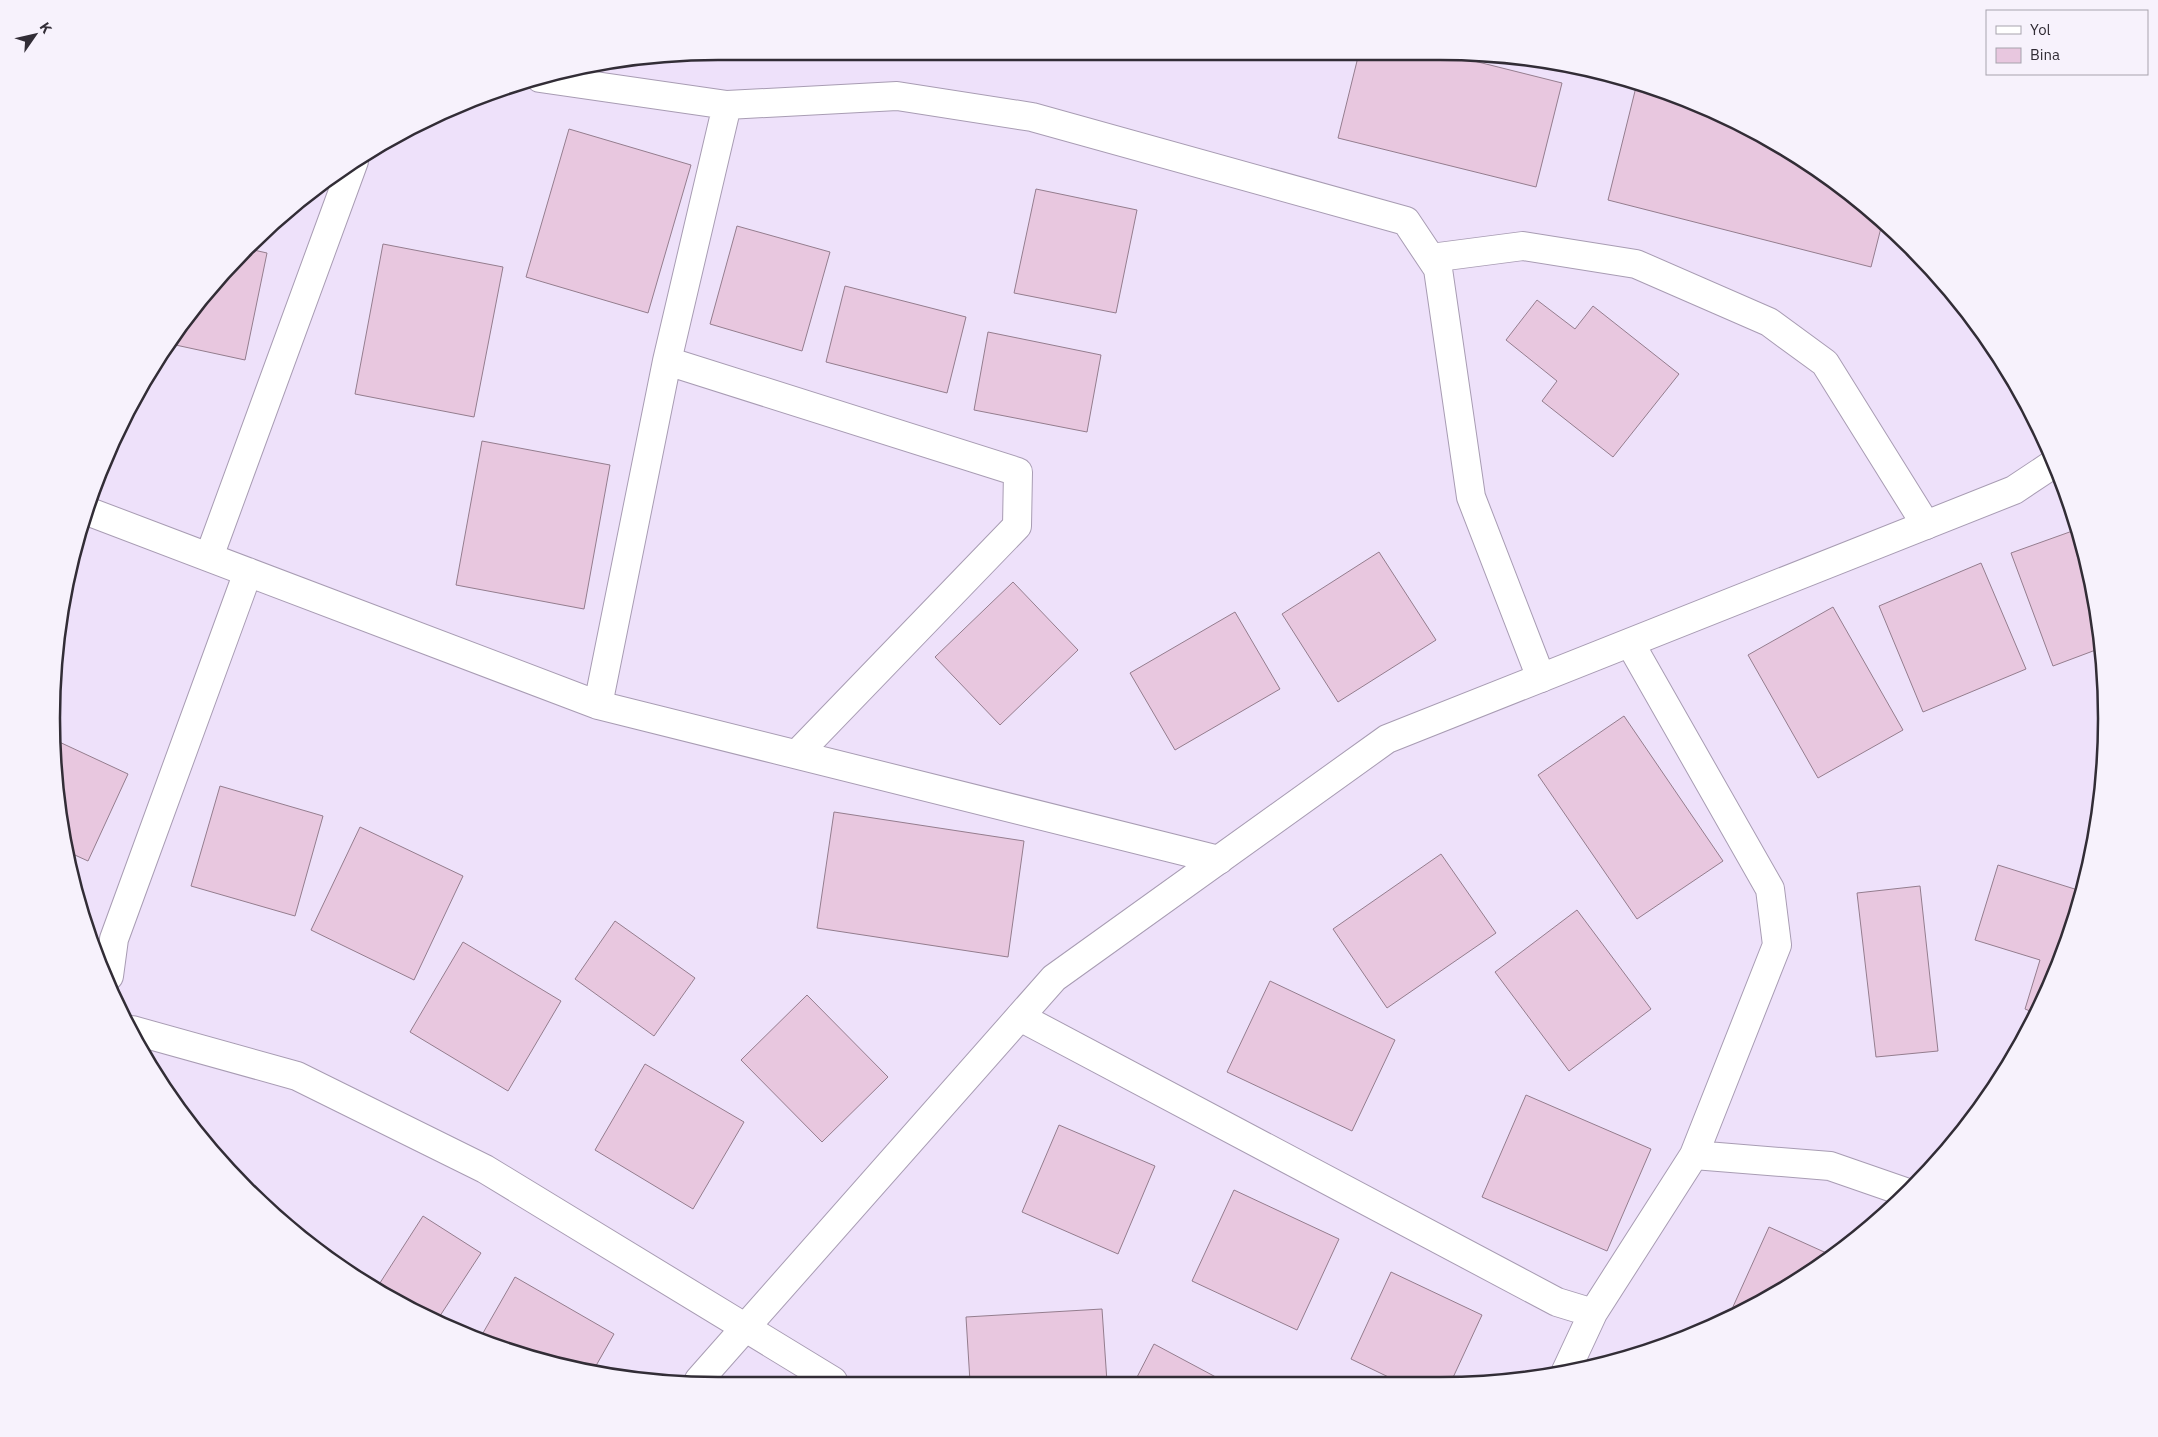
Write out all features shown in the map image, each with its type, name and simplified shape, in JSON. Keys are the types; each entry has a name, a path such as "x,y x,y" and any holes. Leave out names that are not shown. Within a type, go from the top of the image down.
{"street":[{"path":"556,80 727,104 897,96 1032,117 1406,220 1438,269 1471,497 1541,678"},
{"path":"598,705 667,361 727,104"},
{"path":"209,557 349,174"},
{"path":"1431,258 1523,246 1636,264 1769,322 1825,363 1926,525"},
{"path":"667,361 1018,472 1017,526 797,754"},
{"path":"702,1377 1054,978 1387,739 2014,490 2048,467"},
{"path":"93,513 598,705 1220,860"},
{"path":"110,970 114,939 248,572"},
{"path":"1569,1364 1593,1313 1694,1155 1776,945 1770,889 1630,643"},
{"path":"1020,1018 1557,1302 1593,1313"},
{"path":"140,1032 306,1081 485,1169 826,1377"},
{"path":"1694,1155 1830,1166 1899,1190"}],"building":[{"path":"1357,60 1473,61 1562,83 1536,187 1338,138"},
{"path":"1635,90 1691,110 1769,148 1840,196 1881,229 1871,267 1608,200"},
{"path":"569,129 691,165 648,313 526,277"},
{"path":"1036,189 1137,210 1116,313 1014,293"},
{"path":"737,226 830,252 802,351 710,324"},
{"path":"383,244 503,267 474,417 355,394"},
{"path":"256,250 267,253 245,360 177,345 223,284"},
{"path":"845,286 966,317 947,393 826,362"},
{"path":"1537,300 1575,329 1593,306 1679,374 1613,457 1542,401 1557,381 1506,340"},
{"path":"988,332 1101,355 1087,432 974,410"},
{"path":"482,441 610,465 584,609 456,585"},
{"path":"2071,532 2085,590 2094,651 2053,666 2011,553"},
{"path":"1379,552 1436,640 1338,702 1282,614"},
{"path":"1981,563 2026,669 1923,712 1879,606"},
{"path":"1013,582 1078,650 1000,725 935,657"},
{"path":"1833,607 1903,730 1818,778 1748,655"},
{"path":"1235,612 1280,689 1175,750 1130,673"},
{"path":"1624,716 1723,861 1637,919 1538,775"},
{"path":"61,743 128,774 88,861 75,855 66,804"},
{"path":"220,786 323,816 295,916 191,886"},
{"path":"834,812 1024,841 1008,957 817,928"},
{"path":"360,827 463,876 414,980 311,930"},
{"path":"1441,854 1496,933 1387,1008 1333,929"},
{"path":"1998,865 2076,889 2048,970 2030,1011 2025,1009 2040,960 1975,940"},
{"path":"1920,886 1938,1051 1876,1057 1857,893"},
{"path":"1577,910 1651,1009 1569,1071 1495,972"},
{"path":"615,921 695,978 654,1036 575,979"},
{"path":"463,942 561,1001 508,1091 410,1032"},
{"path":"1270,981 1395,1040 1352,1131 1227,1072"},
{"path":"807,995 888,1077 822,1142 741,1060"},
{"path":"645,1064 744,1122 693,1209 595,1150"},
{"path":"1526,1095 1651,1149 1607,1251 1482,1197"},
{"path":"1059,1125 1155,1166 1118,1254 1022,1212"},
{"path":"1234,1190 1339,1239 1297,1330 1192,1281"},
{"path":"423,1216 481,1253 441,1315 380,1283"},
{"path":"1769,1227 1824,1252 1769,1289 1732,1308"},
{"path":"1391,1272 1482,1315 1453,1377 1388,1377 1351,1359"},
{"path":"515,1277 614,1334 596,1365 548,1355 483,1333"},
{"path":"1102,1309 1107,1377 970,1377 966,1317"},
{"path":"1154,1344 1216,1377 1137,1377"}]}
